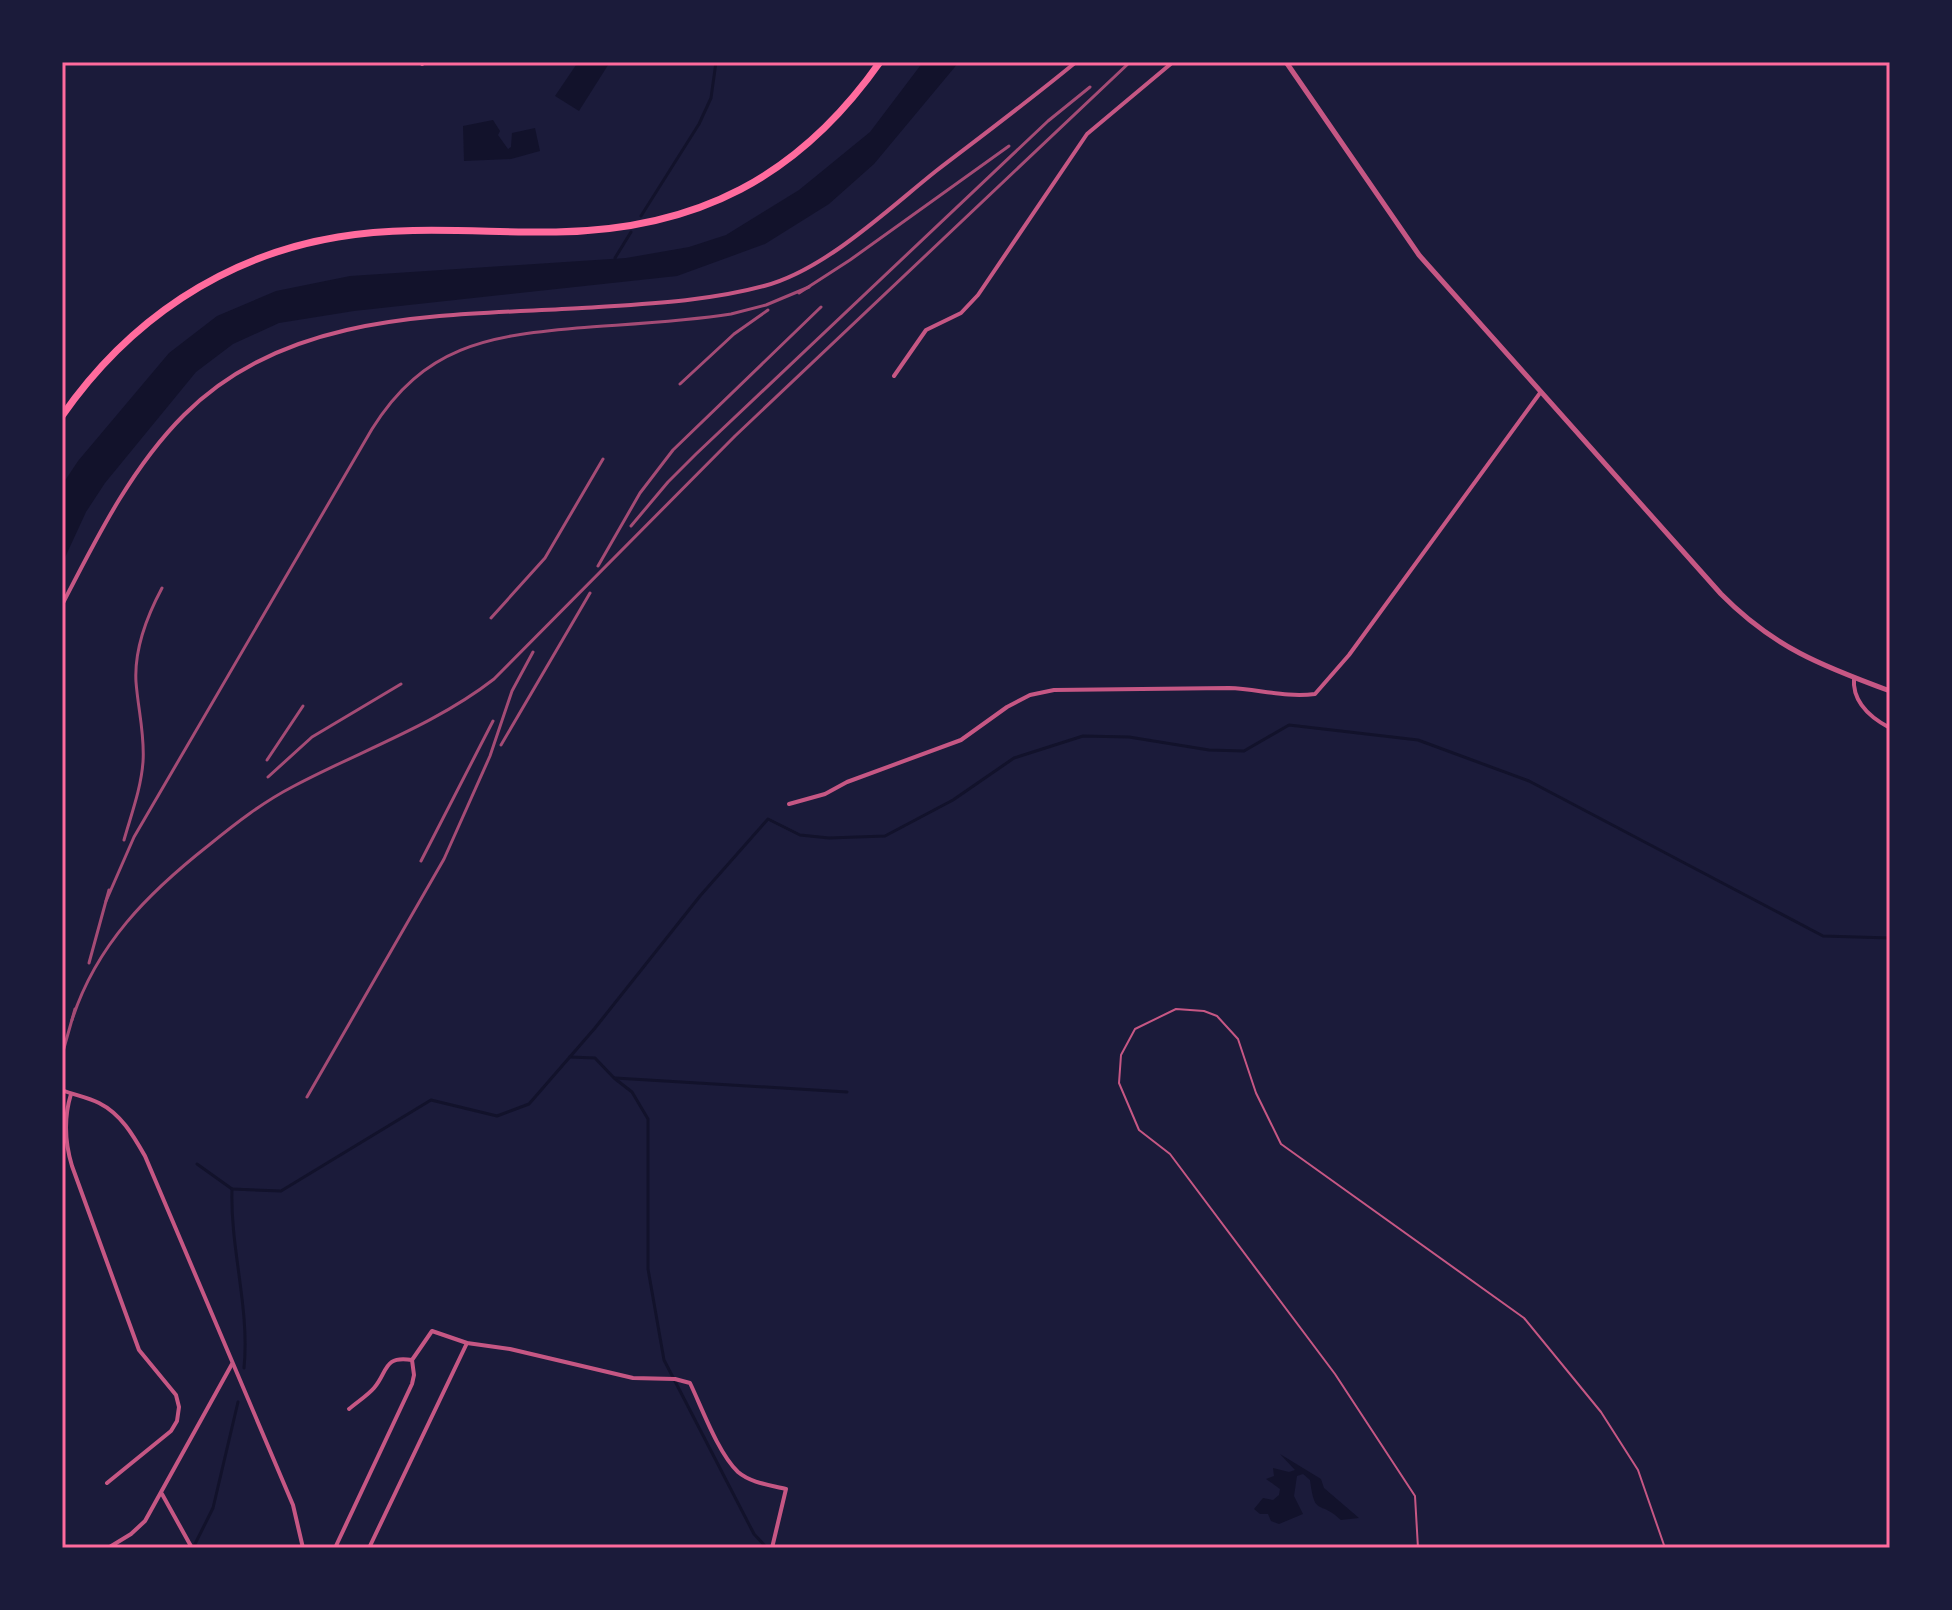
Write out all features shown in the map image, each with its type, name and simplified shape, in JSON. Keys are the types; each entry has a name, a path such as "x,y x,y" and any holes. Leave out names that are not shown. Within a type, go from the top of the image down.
{"main road":[{"path":"62,416 111,354 143,325 187,293 237,266 307,243 364,234 590,230 681,214 737,192 792,158 837,117 880,62"}],"street":[{"path":"62,605 125,490 153,451 207,394 265,356 313,338 373,325 441,317 692,299 765,286 790,277 834,250 1076,62"},
{"path":"894,376 926,330 961,313 978,295 1087,134 1173,62"},
{"path":"1286,62 1419,255 1732,605 1763,632 1793,652 1890,691"},
{"path":"789,804 825,794 847,782 961,740 1007,707 1030,695 1054,690 1229,688 1255,689 1293,697 1315,694 1349,655 1540,393"},
{"path":"1854,678 1858,698 1869,715 1890,728"},
{"path":"62,1090 98,1103 116,1115 138,1144 293,1505 303,1548"},
{"path":"71,1094 67,1108 67,1144 72,1166 139,1350 169,1385 179,1407 177,1421 171,1431 107,1483"},
{"path":"335,1548 412,1384 412,1360 432,1331 467,1343 510,1349 633,1378 675,1379 690,1383 726,1456 739,1473 786,1489 772,1548"},
{"path":"369,1548 467,1343"},
{"path":"349,1409 376,1386 386,1366 401,1358 412,1360"},
{"path":"108,1548 145,1521 232,1364"},
{"path":"162,1494 192,1548"},
{"path":"117,1542 121,1548"}],"lane":[{"path":"1418,1548 1415,1496 1335,1374 1170,1154 1139,1130 1119,1083 1121,1055 1135,1029 1176,1009 1204,1011 1217,1016 1238,1039 1256,1093 1281,1144 1524,1318 1601,1412 1638,1470 1665,1548"}],"shaded area":[{"path":"578,62 610,62 579,111 555,96"},
{"path":"923,62 959,62 874,164 829,204 765,244 677,276 354,311 279,323 233,344 196,372 105,483 86,512 62,564 62,485 78,461 169,353 217,316 276,291 350,276 626,258 689,247 726,235 799,190 870,132"},
{"path":"493,120 500,131 498,135 508,149 511,147 512,133 535,128 540,151 511,159 464,161 463,126"},
{"path":"1280,1454 1321,1479 1324,1488 1359,1518 1341,1520 1316,1504 1310,1480 1303,1474 1297,1476 1294,1496 1303,1514 1279,1524 1271,1521 1268,1514 1260,1514 1254,1509 1263,1498 1273,1500 1279,1495 1280,1489 1266,1479 1274,1476 1273,1468 1289,1472 1295,1470"}],"waterway":[{"path":"641,216 699,124 711,98 716,62"},
{"path":"615,258 631,232"},
{"path":"232,1189 281,1191 431,1100 497,1116 529,1104 595,1028 700,896 768,819 800,835 829,838 885,836 953,800 1014,758 1083,736 1129,737 1209,750 1244,751 1289,725 1418,740 1529,781 1823,936 1890,938"},
{"path":"570,1057 595,1058 632,1092 648,1119 648,1269 664,1360 754,1534 767,1548"},
{"path":"615,1078 847,1092"},
{"path":"197,1164 232,1189 244,1323 244,1368"},
{"path":"193,1548 213,1508 238,1402"}],"railway":[{"path":"72,1020 82,993 110,944 165,882 271,799 422,724 494,679 735,436 1130,62"},
{"path":"631,526 696,454 1048,121 1090,87"},
{"path":"799,293 1009,146"},
{"path":"106,901 134,837 372,429 413,379 460,350 514,335 731,314 766,305 809,287"},
{"path":"598,566 640,493 673,450 821,307"},
{"path":"680,384 734,334 768,310"},
{"path":"491,618 545,558 603,459"},
{"path":"124,840 143,762 136,682 137,657 147,621 162,588"},
{"path":"501,745 590,593"},
{"path":"307,1097 444,859 490,756 512,691 533,652"},
{"path":"268,777 312,737 401,684"},
{"path":"267,760 303,706"},
{"path":"421,861 493,721"},
{"path":"89,963 109,890"},
{"path":"62,1055 75,1009"}]}
